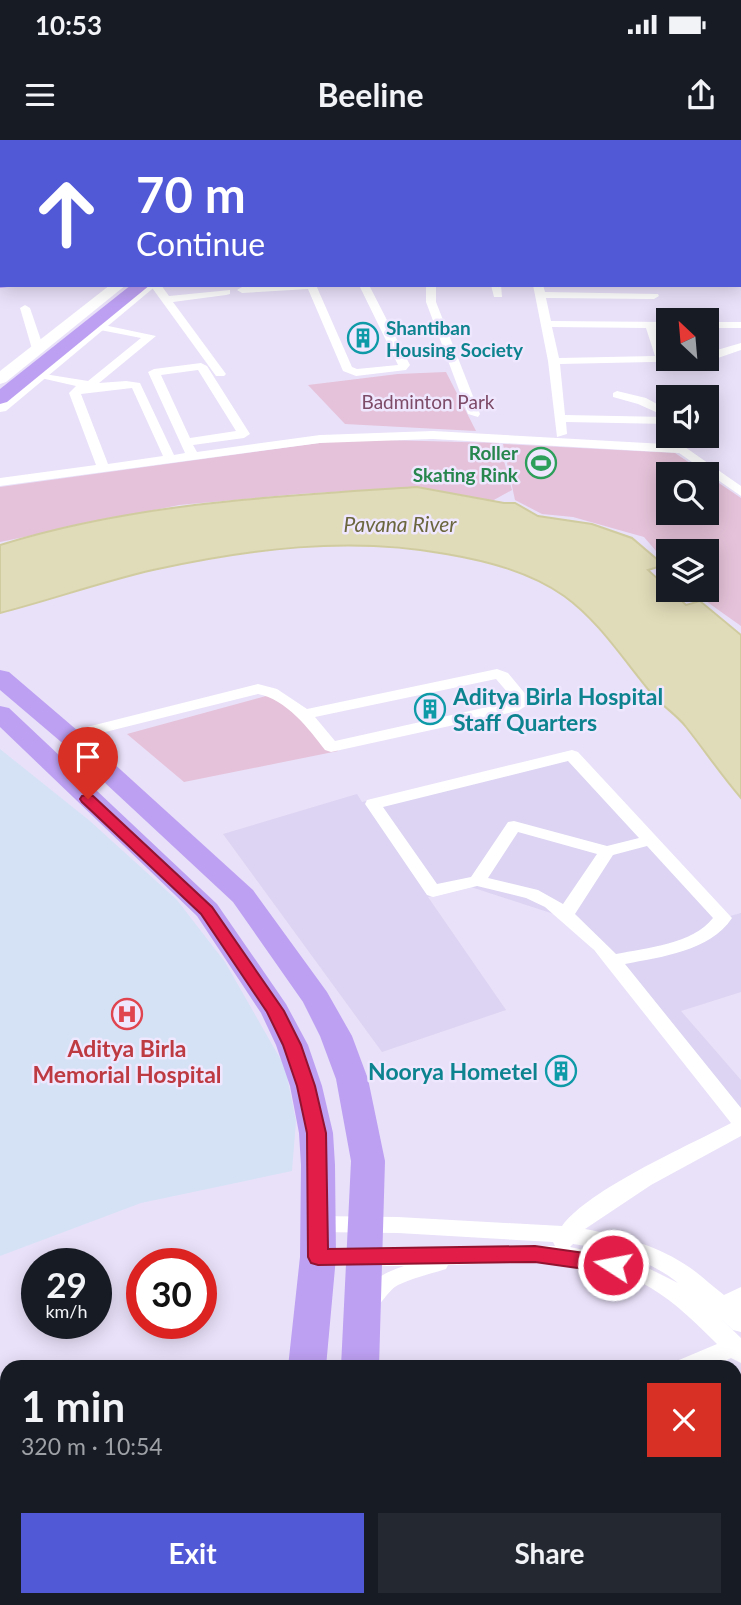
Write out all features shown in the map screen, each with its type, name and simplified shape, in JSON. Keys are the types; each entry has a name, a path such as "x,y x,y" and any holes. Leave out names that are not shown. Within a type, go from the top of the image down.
{"main road":[{"path":"0,379 116,287"},
{"path":"0,398 139,287"},
{"path":"0,407 149,287"},
{"path":"0,677 69,736 243,896 316,999 336,1035 352,1079 364,1128 368,1175 360,1360"},
{"path":"0,713 207,910 275,1011 292,1045 306,1086 316,1133 317,1241 308,1360"}],"street":[{"path":"154,287 234,394"},
{"path":"242,290 294,287"},
{"path":"311,287 347,369 356,373 402,368 404,365 365,287"},
{"path":"432,287 431,302 474,414"},
{"path":"561,434 554,360 539,290 656,309"},
{"path":"165,300 226,292"},
{"path":"25,308 38,349"},
{"path":"656,315 651,325 656,340"},
{"path":"546,324 651,325"},
{"path":"719,325 741,325"},
{"path":"38,376 90,385 150,336 99,327"},
{"path":"719,354 741,346"},
{"path":"554,360 656,359"},
{"path":"186,442 244,434 201,366 153,372 192,455"},
{"path":"101,463 75,393 79,389 136,385 168,454"},
{"path":"617,395 642,401 656,408"},
{"path":"560,418 656,421"},
{"path":"0,482 101,463 168,454 192,455 331,438 399,435 682,449 741,492"},
{"path":"69,736 258,689 272,691 305,714 493,674 503,676 524,702 518,706 331,747 305,714"},
{"path":"557,1256 566,1233 594,1209 741,1125 612,961 566,914 532,894 477,881 433,891 373,804 572,755 723,918 718,927 700,936 669,948 612,961"},
{"path":"477,881 513,826 607,851 650,840"},
{"path":"566,914 607,851"},
{"path":"317,1241 364,1223 566,1233 612,1242 652,1257 682,1274 699,1290 732,1301 741,1323"},
{"path":"317,1241 366,1258 535,1254 592,1260 633,1270 649,1276 683,1300 738,1350 708,1360"},
{"path":"364,1308 376,1290 388,1280 411,1270 468,1255"}],"shaded area":[{"name":"Aditya Birla Memorial Hospital","path":"0,749 90,821 177,900 225,962 285,1067 296,1121 292,1171 141,1203 0,1256"},
{"path":"573,751 723,918 741,913 741,992 681,1011 741,1080 741,1121 566,918 468,886 428,897 506,1010 382,1052 223,834 357,794 362,802"}],"green space":[{"name":"Badminton Park","path":"446,372 476,431 345,424 308,385 398,374"},
{"path":"348,439 499,443 512,490 492,501 417,487 179,505 0,542 0,487"},
{"path":"503,444 675,453 688,462 656,462 656,525 719,525 719,483 741,498 741,626 707,602 719,602 719,539 656,539 656,551 644,537 573,517 542,514 515,500"},
{"path":"281,692 338,751 184,782 127,734"}],"water":[{"name":"Pavana River","path":"417,487 515,503 538,516 592,524 632,538 656,558 656,568 648,570 656,577 656,602 683,602 686,605 701,602 741,635 741,798 682,723 660,703 577,606 537,580 477,560 372,546 299,547 262,551 153,570 0,613 0,545 102,519 207,504"}],"place":[{"name":"Shantiban Housing Society","path":"363,338"},
{"name":"Roller Skating Rink","path":"541,463"},
{"name":"Aditya Birla Hospital Staff Quarters","path":"430,709"},
{"name":"Aditya Birla Memorial Hospital","path":"127,1014"},
{"name":"Noorya Hometel","path":"561,1071"}],"route":[{"path":"88,799 207,910 275,1011 292,1045 306,1086 316,1133 318,1257 535,1254 613,1265"}]}
